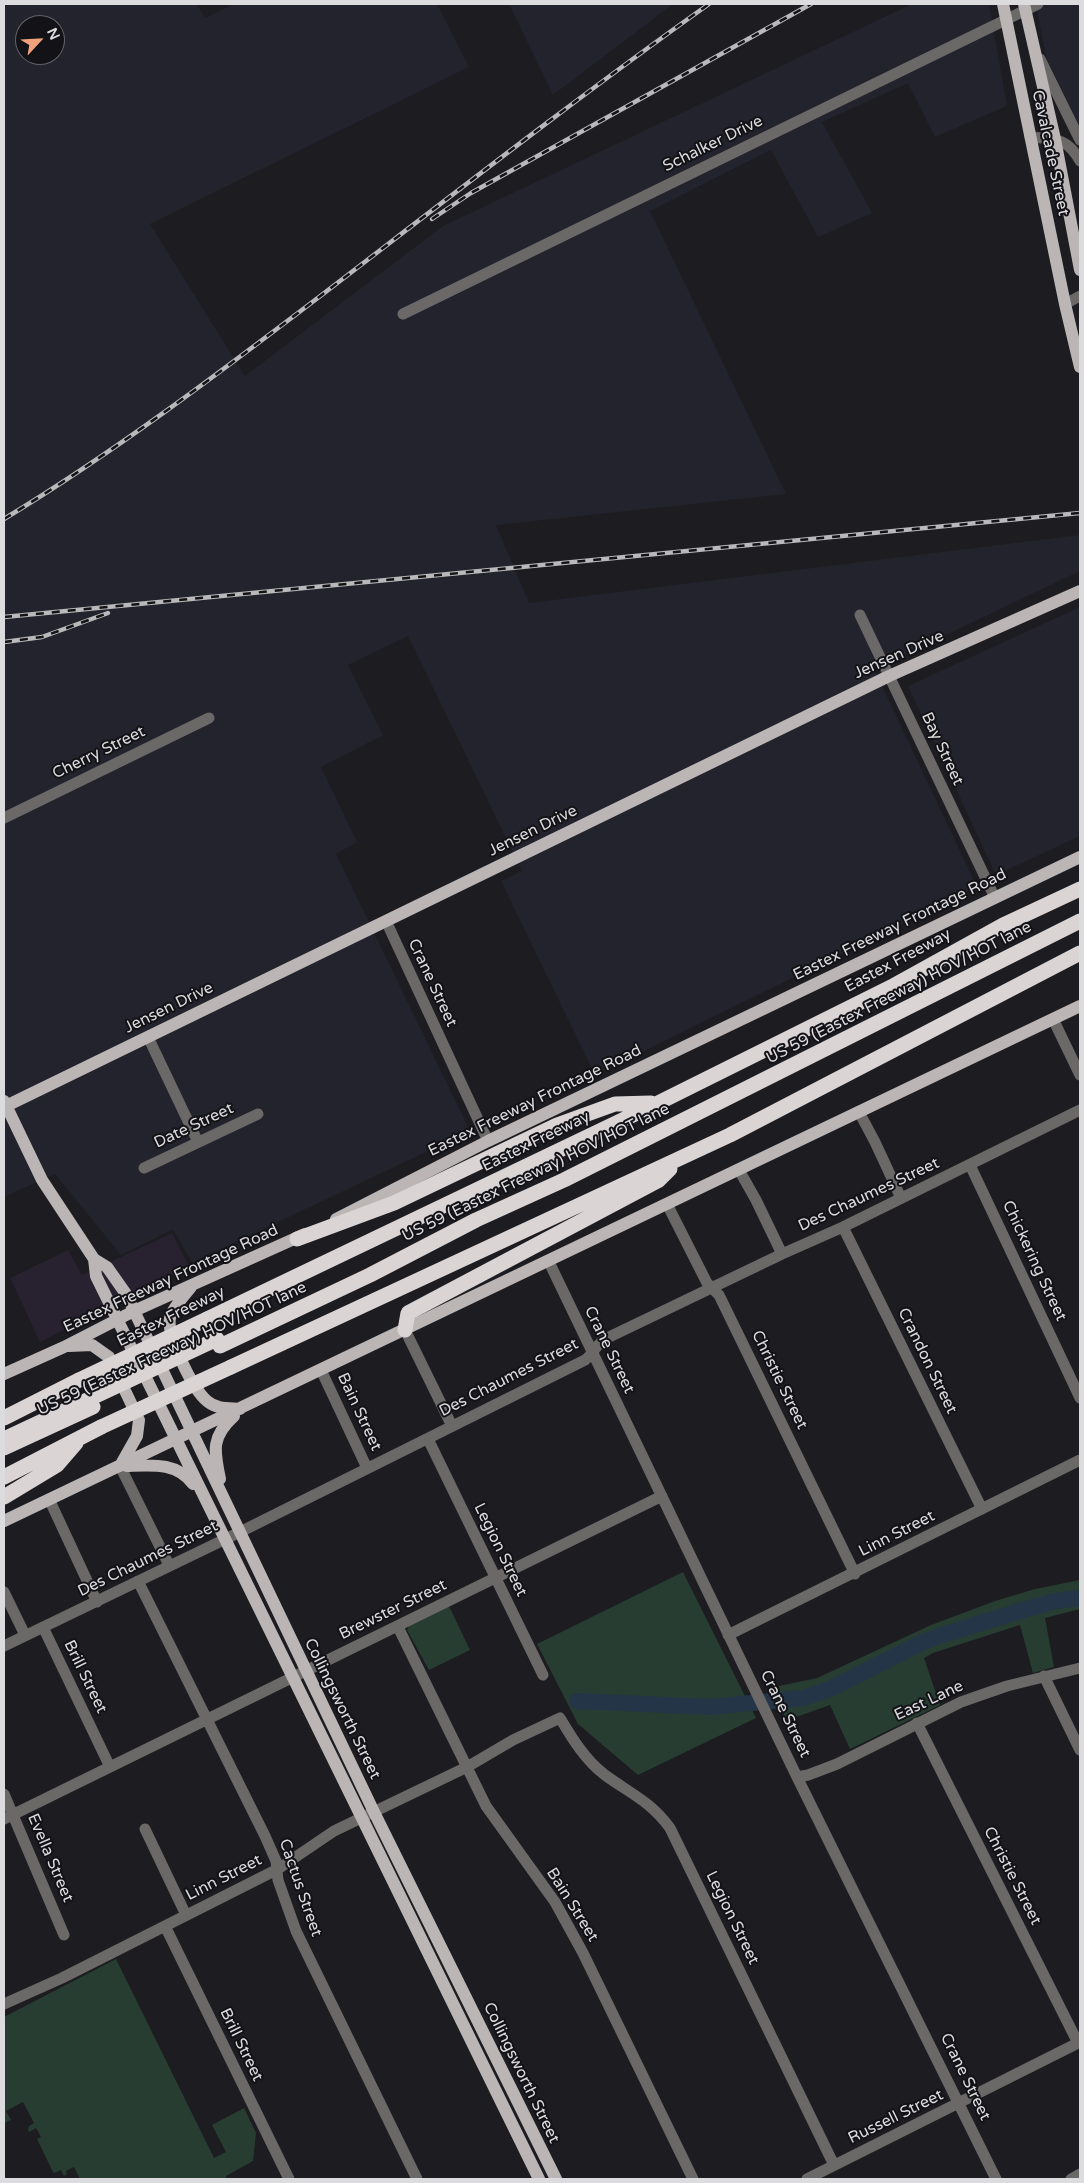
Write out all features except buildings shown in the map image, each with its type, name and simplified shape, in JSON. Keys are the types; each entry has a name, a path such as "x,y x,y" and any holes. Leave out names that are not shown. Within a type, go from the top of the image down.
{"highway":[{"name":"Eastex Freeway","path":"4,1418 79,1380 658,1103 891,987 1003,925 1080,889"},
{"name":"US 59 (Eastex Freeway) HOV/HOT lane","path":"4,1448 93,1406 219,1342 370,1275 476,1220 564,1180 1080,921"},
{"path":"4,1477 100,1427 680,1158 1080,953"},
{"path":"1025,982 1080,964"},
{"path":"297,1239 394,1203 557,1125 615,1104 658,1103"},
{"path":"405,1330 408,1313 659,1180 680,1158"},
{"path":"4,1439 219,1342"},
{"path":"4,1497 57,1465 81,1437"}],"main road":[{"name":"Cavalcade Street","path":"1003,4 1065,304 1080,367"},
{"name":"Cavalcade Street","path":"1025,7 1055,140 1080,270"},
{"name":"Jensen Drive","path":"4,1105 148,1037 889,676 1080,591"},
{"name":"Eastex Freeway Frontage Road","path":"4,1374 134,1311 297,1239 488,1141 1080,857"},
{"path":"4,1522 1080,1006"},
{"name":"Collingsworth Street","path":"4,1105 42,1180 94,1259 107,1267 126,1294 374,1812 556,2179"},
{"name":"Collingsworth Street","path":"94,1259 96,1276 360,1819 539,2179"},
{"path":"193,1285 178,1304 170,1319 170,1327 175,1345 188,1373 206,1400 223,1408 241,1409"},
{"path":"64,1346 92,1345 109,1357 139,1420 137,1436 120,1466"},
{"path":"225,1501 215,1453 215,1441 225,1424 241,1409"},
{"path":"120,1466 156,1464 173,1468 186,1476 205,1501"}],"street":[{"name":"Schalker Drive","path":"403,314 1006,19 1025,7 1038,4"},
{"path":"1033,44 1080,140"},
{"path":"1030,137 1055,140 1069,145 1075,150 1080,161"},
{"path":"1065,304 1080,296"},
{"name":"Bay Street","path":"860,615 995,898"},
{"name":"Cherry Street","path":"4,818 209,718"},
{"name":"Crane Street","path":"386,921 488,1141"},
{"path":"1053,1019 1080,1075"},
{"path":"148,1037 198,1142"},
{"name":"Des Chaumes Street","path":"4,1646 240,1532 585,1360 605,1339 782,1254 843,1227 1080,1110"},
{"path":"859,1112 901,1198"},
{"name":"Date Street","path":"144,1168 258,1114"},
{"name":"Chickering Street","path":"970,1165 1080,1398"},
{"path":"739,1170 782,1254"},
{"name":"Christie Street","path":"667,1204 707,1283 719,1294 855,1574"},
{"name":"Crandon Street","path":"843,1227 982,1509"},
{"name":"Crane Street","path":"549,1262 797,1777 996,2179"},
{"path":"405,1330 452,1426"},
{"name":"Bain Street","path":"321,1370 367,1468"},
{"name":"Legion Street","path":"428,1439 543,1675"},
{"name":"Linn Street","path":"728,1635 855,1574 1080,1460"},
{"path":"120,1466 169,1566"},
{"name":"Brewster Street","path":"9,1816 662,1496"},
{"path":"49,1499 97,1602"},
{"name":"Cactus Street","path":"138,1581 264,1836 278,1870 278,1880 296,1931 417,2179"},
{"path":"4,1592 25,1636"},
{"name":"Brill Street","path":"43,1627 110,1767"},
{"name":"Bain Street","path":"398,1627 486,1806 555,1902 583,1952 693,2179"},
{"name":"East Lane","path":"797,1777 838,1764 917,1723 977,1696 1044,1676 1080,1668"},
{"path":"1044,1676 1080,1750"},
{"name":"Linn Street","path":"4,2004 62,1978 278,1870 324,1837 467,1767 513,1740 560,1718"},
{"name":"Legion Street","path":"560,1718 581,1751 604,1774 653,1807 670,1828 834,2166"},
{"name":"Christie Street","path":"917,1723 1079,2043"},
{"name":"Evella Street","path":"4,1794 9,1816 64,1935"},
{"path":"145,1830 186,1915"},
{"name":"Brill Street","path":"165,1926 289,2179"},
{"name":"Russell Street","path":"807,2179 1079,2043"},
{"path":"1070,2179 1080,2174"}],"shaded area":[{"path":"4,4 197,4 205,18 234,4 437,4 469,67 150,224 245,376 443,226 912,4 989,4 1007,106 935,137 908,83 822,122 872,213 818,237 771,150 650,211 786,494 496,525 529,603 1080,535 1080,571 874,669 977,887 595,1075 501,881 522,871 408,636 348,665 383,735 321,767 357,842 336,854 470,1131 192,1263 173,1229 121,1255 55,1174 4,1197"},
{"path":"509,4 673,4 553,95"},
{"path":"1036,4 1080,4 1080,127 1046,57"},
{"path":"1080,607 1080,836 996,875 908,686"},
{"path":"172,1233 189,1266 40,1342 10,1278 68,1250 82,1275"}],"green space":[{"path":"683,1572 756,1718 638,1775 578,1724 537,1644"},
{"path":"1080,1580 1080,1609 1045,1618 1054,1667 1033,1673 1020,1625 933,1653 924,1658 940,1705 850,1749 830,1705 785,1721 779,1686 817,1678 931,1625 995,1601 1035,1589"},
{"path":"449,1606 470,1650 429,1670 407,1630 410,1624"},
{"path":"116,1959 214,2158 226,2152 212,2125 244,2108 256,2133 253,2161 226,2176 227,2179 80,2179 74,2167 66,2171 67,2174 64,2176 61,2170 54,2173 52,2170 37,2139 41,2137 36,2128 29,2132 29,2126 34,2123 23,2102 6,2111 11,2120 4,2123 4,2017"}],"waterway":[{"path":"577,1701 710,1707 803,1698 830,1689 923,1642 942,1635 1055,1601 1080,1598"}],"railway":[{"path":"4,519 127,439 206,382 563,111 709,4"},
{"path":"432,219 471,193 811,4"},
{"path":"4,617 1080,513"},
{"path":"4,642 42,637 108,613"}]}
